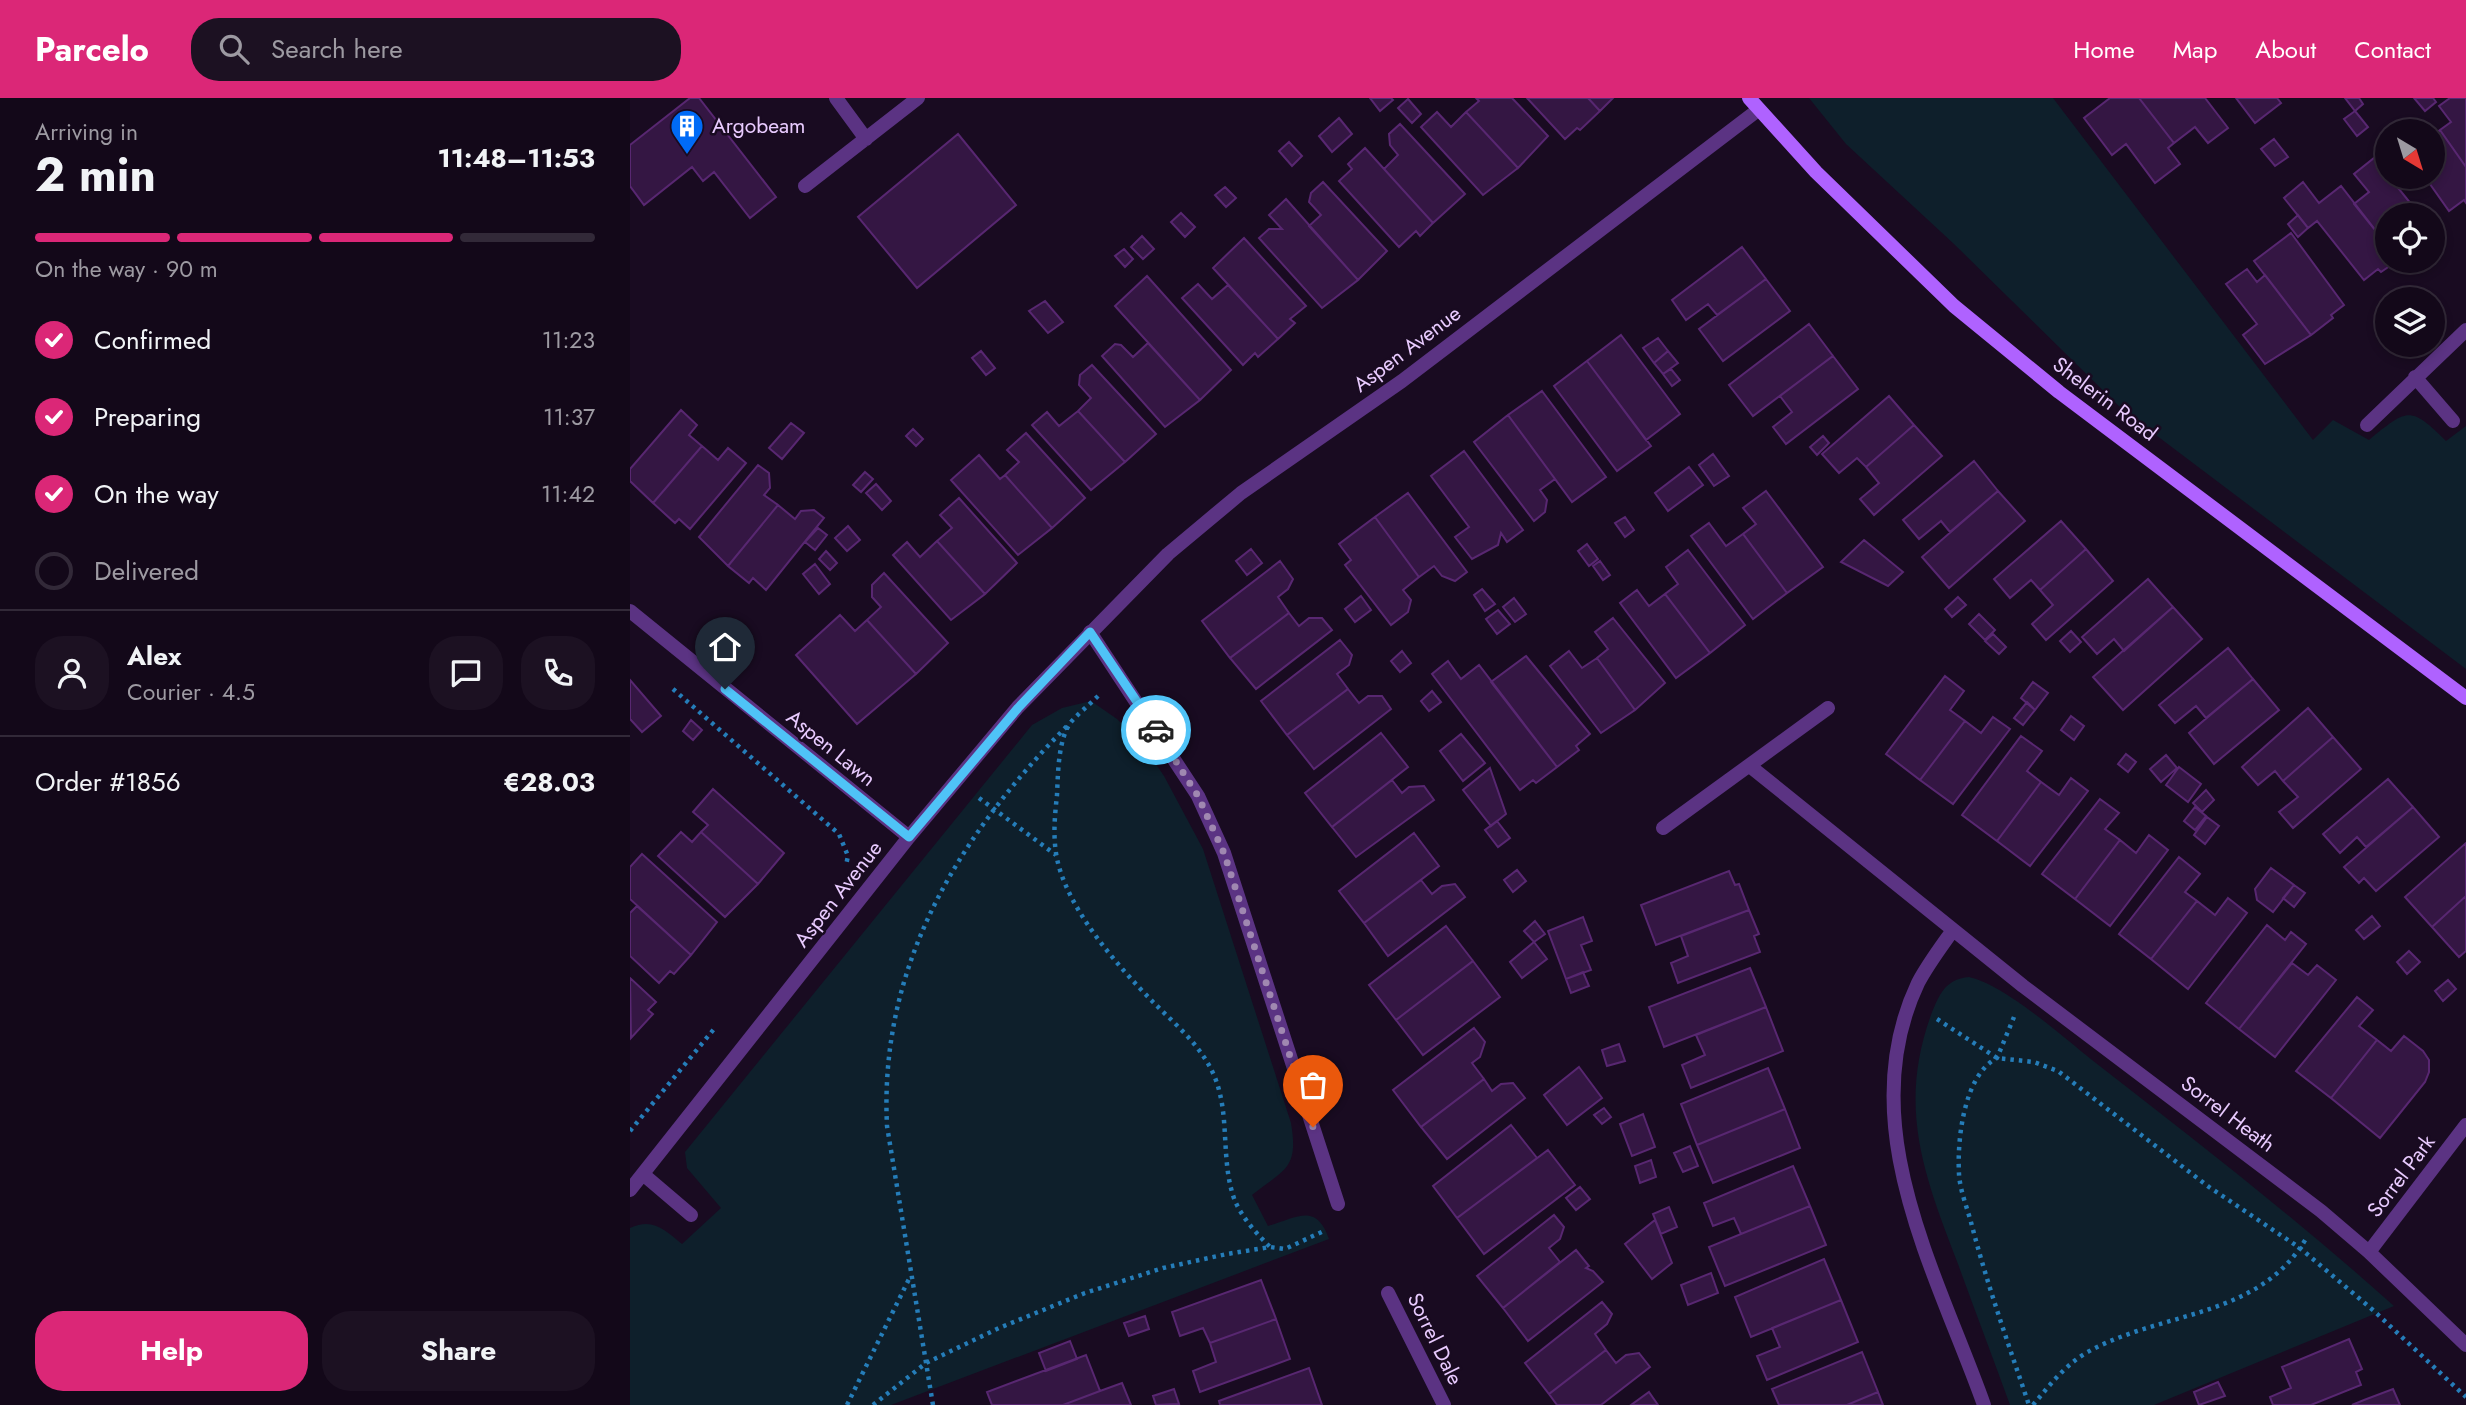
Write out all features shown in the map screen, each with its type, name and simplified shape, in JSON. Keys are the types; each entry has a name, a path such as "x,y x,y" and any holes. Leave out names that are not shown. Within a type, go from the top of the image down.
{"street":[{"path":"836,98 866,138"},
{"path":"805,186 918,98"},
{"name":"Aspen Avenue","path":"630,1190 956,781 1018,708 1168,554 1241,493 1402,381 1754,104"},
{"name":"Shelerin Road","path":"1754,104 1815,172 1910,266 1996,341 2466,698"},
{"path":"2367,425 2466,330"},
{"path":"2415,377 2453,421"},
{"name":"Aspen Lawn","path":"630,611 909,837"},
{"path":"1090,632 1198,796 1224,853 1338,1204"},
{"path":"1663,828 1828,708"},
{"name":"Sorrel Heath","path":"1751,766 2023,986 2321,1211 2369,1252 2466,1345"},
{"path":"1954,930 1928,965 1911,1001 1897,1055 1895,1145 1906,1194 1984,1405"},
{"name":"Sorrel Park","path":"2369,1252 2466,1125"},
{"path":"644,1175 691,1214"},
{"name":"Sorrel Dale","path":"1388,1293 1444,1405"}],"path":[{"path":"933,1405 887,1126 885,1086 888,1049 908,964 924,922 945,881 994,809 1069,724 1119,677"},
{"path":"672,688 839,834 848,856 844,876"},
{"path":"1069,724 1058,784 1054,827 1056,855 1079,910 1095,934 1133,982 1182,1030 1210,1068 1222,1099 1228,1170 1236,1203 1251,1228 1270,1247"},
{"path":"956,781 1056,855"},
{"path":"2023,986 2007,1039 1997,1058 1986,1063 1974,1080 1964,1114 1959,1175 1981,1259 2031,1405 2056,1377 2084,1354 2106,1343 2262,1287 2300,1248 2321,1211"},
{"path":"1911,1001 1997,1058 2034,1062 2058,1072 2209,1187 2300,1248 2393,1327 2466,1397"},
{"path":"630,1131 719,1024"},
{"path":"873,1405 926,1363 999,1328 1086,1293 1163,1268 1270,1247 1285,1249 1328,1229 1338,1204"},
{"path":"847,1405 911,1277"}],"shaded area":[{"path":"1809,98 2053,98 2313,440 2333,420 2369,440 2392,422 2408,415 2424,421 2446,441 2466,426 2466,669 2124,411 1954,244 1846,144"},
{"path":"1091,701 1117,719 1143,745 1164,776 1203,849 1291,1123 1291,1160 1281,1173 1252,1195 1268,1226 1297,1217 1312,1217 1324,1227 1329,1239 891,1405 630,1405 630,1228 652,1225 664,1230 682,1244 721,1208 687,1168 685,1152 1032,725 1062,708"},
{"path":"1969,977 2016,1000 2049,1025 2283,1211 2394,1306 2154,1405 2010,1405 1935,1202 1919,1142 1916,1112 1916,1081 1921,1049 1931,1015 1944,989 1954,981"}],"building":[{"name":"Argobeam","path":"690,98 699,98 776,197 750,218 714,172 703,181 692,167 644,205 630,186 630,145"},
{"path":"1370,98 1391,98 1393,100 1380,111"},
{"path":"1476,98 1512,98 1548,136 1518,168 1466,112 1479,101"},
{"path":"1527,98 1588,98 1600,111 1580,130 1577,128 1565,139"},
{"path":"1588,98 1613,98 1600,111"},
{"path":"2110,98 2139,98 2174,143 2168,148 2180,164 2155,183 2126,144 2112,155 2084,118"},
{"path":"2139,98 2205,98 2228,128 2208,143 2195,127 2174,143"},
{"path":"2236,98 2277,98 2281,103 2255,123"},
{"path":"2345,98 2359,98 2363,104 2355,111"},
{"path":"2414,98 2433,98 2436,102 2425,111"},
{"path":"2450,98 2466,98 2466,167 2445,137 2445,126 2451,122 2439,106"},
{"path":"1408,99 1421,114 1412,123 1398,108"},
{"path":"2355,111 2368,127 2357,136 2344,119"},
{"path":"1437,112 1451,127 1466,112 1518,168 1483,195 1421,127"},
{"path":"1339,118 1352,134 1332,152 1319,136"},
{"path":"1400,124 1465,194 1433,223 1384,169 1398,155 1390,145 1389,134"},
{"path":"958,134 1016,205 917,288 858,217"},
{"path":"2445,137 2466,167 2466,203 2464,200 2449,211 2433,189 2445,189"},
{"path":"2274,139 2288,157 2275,166 2261,149"},
{"path":"1289,142 1302,156 1292,166 1279,151"},
{"path":"1365,148 1433,223 1420,236 1416,231 1399,247 1339,181 1352,169 1348,164"},
{"path":"2374,158 2375,189 2399,189 2410,203 2375,203 2375,230 2354,204 2369,192 2354,174"},
{"path":"1323,182 1387,251 1358,280 1309,226 1321,215 1309,202 1311,193"},
{"path":"2303,182 2319,203 2341,186 2375,230 2375,271 2364,280 2317,221 2308,228 2284,198"},
{"path":"1225,187 1236,198 1226,207 1215,195"},
{"path":"1286,199 1358,280 1322,308 1259,238 1269,229 1282,229 1269,215"},
{"path":"1181,213 1195,227 1185,237 1171,222"},
{"path":"2298,215 2308,228 2298,237 2288,224"},
{"path":"2291,233 2344,305 2331,315 2333,318 2311,335 2254,261"},
{"path":"1142,236 1154,249 1143,259 1131,247"},
{"path":"1244,238 1306,306 1290,319 1295,323 1278,339 1213,268"},
{"path":"1742,247 1766,279 1717,315 1708,304 1686,320 1672,300"},
{"path":"1124,249 1133,259 1125,267 1115,256"},
{"path":"2247,269 2257,282 2265,275 2311,335 2265,364 2243,335 2257,324 2226,284"},
{"path":"1147,276 1231,370 1200,400 1115,306"},
{"path":"1766,279 1790,311 1723,361 1699,329"},
{"path":"1198,284 1212,299 1228,285 1278,339 1258,357 1255,353 1243,365 1182,298"},
{"path":"1045,301 1063,322 1048,333 1029,311"},
{"path":"1809,324 1833,356 1753,416 1729,385"},
{"path":"1621,335 1680,414 1646,440 1587,361"},
{"path":"1658,338 1668,351 1654,363 1643,348"},
{"path":"1148,343 1200,400 1165,427 1102,356 1115,344 1121,345 1133,357"},
{"path":"981,351 995,368 986,375 972,358"},
{"path":"1668,351 1678,363 1663,374 1654,363"},
{"path":"1833,356 1858,389 1786,444 1773,427 1792,412 1780,396"},
{"path":"1587,361 1651,446 1617,471 1554,386"},
{"path":"1092,365 1156,434 1125,462 1078,411 1091,398 1079,385 1080,375"},
{"path":"1671,369 1680,380 1672,386 1663,374"},
{"path":"1542,391 1606,477 1572,502 1508,415"},
{"path":"1889,396 1914,425 1866,467 1857,458 1839,473 1822,454"},
{"path":"681,410 697,425 689,435 702,446 653,503 630,481 630,469"},
{"path":"1078,411 1125,462 1091,490 1032,425 1047,412 1059,426"},
{"path":"1508,415 1555,479 1540,490 1547,500 1545,512 1534,521 1474,442"},
{"path":"791,423 804,433 782,459 769,448"},
{"path":"1914,425 1942,456 1874,515 1860,499 1879,483 1866,467"},
{"path":"913,429 923,439 916,446 906,436"},
{"path":"1026,433 1085,498 1052,528 1005,475 1019,462 1007,450"},
{"path":"1823,436 1829,443 1817,455 1810,447"},
{"path":"702,446 718,460 728,448 746,463 690,529 679,519 675,523 653,503"},
{"path":"1464,451 1523,530 1507,542 1501,533 1498,545 1472,559 1455,537 1469,527 1431,476"},
{"path":"1713,454 1729,476 1714,486 1699,465"},
{"path":"979,455 1000,479 1005,475 1052,528 1018,555 951,480"},
{"path":"1974,461 1998,491 1950,532 1941,521 1919,539 1903,520"},
{"path":"758,465 769,473 770,488 764,495 778,505 728,566 699,537"},
{"path":"1689,467 1703,485 1668,511 1655,493"},
{"path":"865,472 873,479 861,492 853,485"},
{"path":"876,484 891,501 882,510 866,493"},
{"path":"1766,491 1823,567 1787,593 1743,534 1756,524 1743,508"},
{"path":"1998,491 2025,521 1949,588 1922,557"},
{"path":"1408,493 1467,572 1455,581 1442,576 1434,566 1419,577 1375,517"},
{"path":"959,498 1017,563 985,594 937,541 952,528 940,515"},
{"path":"778,505 795,519 801,511 814,510 824,518 766,590 753,578 749,583 728,566"},
{"path":"1375,517 1419,577 1403,590 1411,600 1408,612 1391,625 1345,565 1351,560 1339,544"},
{"path":"1625,517 1634,530 1625,537 1615,523"},
{"path":"2061,521 2086,549 2040,590 2031,580 2010,598 1994,579"},
{"path":"1709,523 1726,546 1743,534 1787,593 1753,619 1691,536"},
{"path":"848,526 860,540 847,551 835,538"},
{"path":"818,528 827,535 815,550 805,542"},
{"path":"1864,540 1903,572 1888,586 1841,562"},
{"path":"937,541 985,594 951,620 893,555 907,542 920,557"},
{"path":"1587,544 1598,559 1589,566 1578,551"},
{"path":"1251,549 1262,563 1247,575 1236,561"},
{"path":"2086,549 2113,581 2046,640 2032,624 2053,605 2040,590"},
{"path":"1688,550 1745,625 1710,653 1665,594 1678,584 1666,567"},
{"path":"826,551 837,563 830,570 819,559"},
{"path":"1280,561 1293,579 1288,589 1278,597 1289,613 1230,658 1202,621"},
{"path":"1600,561 1610,575 1603,580 1593,566"},
{"path":"815,564 830,584 819,594 803,574"},
{"path":"884,573 948,643 916,674 867,620 881,607 872,597 872,585"},
{"path":"2148,579 2173,607 2124,651 2114,639 2097,654 2082,637"},
{"path":"1482,589 1495,604 1485,611 1474,595"},
{"path":"1637,590 1649,606 1665,594 1710,653 1676,678 1620,603"},
{"path":"1361,596 1371,610 1355,622 1345,609"},
{"path":"1958,597 1966,605 1952,617 1945,609"},
{"path":"1514,598 1526,614 1515,622 1503,607"},
{"path":"2173,607 2202,639 2123,710 2093,677"},
{"path":"1498,610 1510,624 1497,634 1486,619"},
{"path":"1289,613 1299,626 1309,618 1322,618 1332,630 1256,689 1230,658"},
{"path":"1979,614 1995,630 1985,640 1969,624"},
{"path":"840,615 855,631 867,620 916,674 857,724 796,655"},
{"path":"1613,618 1665,683 1635,710 1597,658 1608,649 1595,632"},
{"path":"2071,631 2081,642 2070,652 2060,641"},
{"path":"1993,634 2006,647 1999,654 1985,641"},
{"path":"1340,640 1352,655 1349,665 1337,674 1348,689 1287,735 1261,701"},
{"path":"2228,648 2253,679 2206,718 2196,706 2175,723 2159,705"},
{"path":"1402,651 1411,663 1400,672 1391,661"},
{"path":"1569,651 1582,668 1597,658 1635,710 1601,733 1550,666"},
{"path":"1526,656 1590,734 1576,746 1579,750 1557,767 1491,682"},
{"path":"1448,661 1461,679 1479,665 1557,767 1536,783 1533,780 1520,790 1432,674"},
{"path":"1945,676 1964,691 1950,710 1965,721 1920,780 1886,754"},
{"path":"2253,679 2279,710 2214,764 2189,733"},
{"path":"630,680 661,716 642,732 630,719"},
{"path":"2033,682 2048,693 2035,710 2021,698"},
{"path":"1348,689 1359,703 1368,696 1382,696 1391,709 1314,769 1287,735"},
{"path":"1432,691 1441,702 1429,711 1421,701"},
{"path":"2027,702 2035,710 2023,725 2014,718"},
{"path":"2308,708 2333,737 2283,781 2275,771 2258,785 2242,767"},
{"path":"2071,716 2084,726 2074,740 2061,730"},
{"path":"1993,717 2010,729 1953,804 1920,780 1965,721 1981,733"},
{"path":"691,720 702,730 693,740 683,731"},
{"path":"1381,733 1408,767 1332,827 1305,793"},
{"path":"1461,734 1485,763 1463,781 1440,751"},
{"path":"2021,736 2042,751 2027,771 2041,782 1997,841 1962,815"},
{"path":"2333,737 2361,769 2293,828 2279,812 2298,797 2283,781"},
{"path":"2126,754 2136,762 2128,772 2118,764"},
{"path":"2166,755 2177,768 2161,782 2150,769"},
{"path":"2179,767 2201,784 2188,802 2166,785"},
{"path":"1490,768 1506,814 1491,826 1463,790"},
{"path":"2071,778 2088,791 2030,866 1997,841 2041,782 2059,795"},
{"path":"2388,779 2413,807 2366,847 2357,837 2340,853 2323,834"},
{"path":"1392,780 1402,793 1409,787 1424,786 1434,800 1356,857 1332,827"},
{"path":"713,789 784,853 758,884 701,832 708,825 693,812"},
{"path":"2206,790 2214,800 2202,812 2193,803"},
{"path":"2100,799 2119,813 2105,829 2120,840 2075,899 2042,874"},
{"path":"2195,807 2206,816 2195,830 2184,821"},
{"path":"2413,807 2439,837 2376,891 2364,878 2359,883 2344,867"},
{"path":"2207,817 2219,826 2205,844 2194,835"},
{"path":"1497,821 1510,838 1498,847 1485,830"},
{"path":"681,832 692,842 701,832 758,884 725,917 658,856"},
{"path":"1414,833 1439,866 1364,923 1339,891"},
{"path":"2149,835 2168,850 2110,926 2075,899 2120,840 2136,853"},
{"path":"2466,843 2466,896 2432,927 2405,897"},
{"path":"642,854 717,922 691,955 630,899 630,867"},
{"path":"2179,857 2200,874 2185,892 2197,901 2151,959 2119,934"},
{"path":"2271,868 2294,885 2273,912 2257,900 2255,889"},
{"path":"1517,870 1526,881 1513,892 1504,880"},
{"path":"1729,871 1735,885 1739,884 1749,910 1656,945 1641,905"},
{"path":"1421,880 1432,894 1442,886 1455,884 1465,897 1388,956 1364,923"},
{"path":"2294,885 2305,893 2294,907 2283,898"},
{"path":"2466,896 2466,951 2459,957 2432,927"},
{"path":"2228,898 2247,913 2188,989 2151,959 2197,901 2215,915"},
{"path":"637,906 691,955 674,974 670,971 659,983 630,956 630,913"},
{"path":"1749,910 1759,934 1754,936 1760,952 1678,983 1671,963 1688,956 1681,936"},
{"path":"2372,916 2380,926 2364,939 2356,930"},
{"path":"1583,917 1592,941 1581,945 1591,970 1566,979 1548,931"},
{"path":"1535,921 1545,934 1534,942 1524,931"},
{"path":"2267,925 2285,940 2291,932 2306,944 2239,1029 2206,1003"},
{"path":"1446,926 1473,961 1396,1020 1369,985"},
{"path":"1534,942 1547,959 1522,978 1510,962"},
{"path":"2409,951 2420,962 2407,974 2397,962"},
{"path":"1473,961 1500,997 1423,1055 1396,1020"},
{"path":"2292,963 2308,975 2317,965 2336,980 2275,1057 2239,1029"},
{"path":"1750,968 1766,1007 1664,1047 1649,1007"},
{"path":"1583,972 1589,986 1571,993 1566,979"},
{"path":"630,978 656,1002 648,1010 653,1014 631,1038"},
{"path":"2448,980 2456,989 2443,1001 2435,991"},
{"path":"2357,997 2373,1010 2359,1026 2377,1040 2331,1098 2296,1071"},
{"path":"1766,1007 1783,1051 1691,1088 1682,1065 1705,1055 1696,1035"},
{"path":"1474,1028 1485,1042 1480,1057 1472,1063 1484,1079 1421,1127 1393,1090"},
{"path":"2404,1036 2423,1051 2429,1060 2429,1072 2425,1082 2380,1138 2331,1098 2377,1040 2391,1051"},
{"path":"1619,1044 1625,1061 1607,1066 1602,1050"},
{"path":"1579,1067 1602,1098 1567,1125 1544,1095"},
{"path":"1768,1068 1785,1109 1697,1145 1681,1104"},
{"path":"1484,1079 1492,1091 1501,1084 1513,1083 1525,1098 1447,1159 1421,1127"},
{"path":"1604,1108 1611,1117 1602,1124 1594,1115"},
{"path":"1785,1109 1800,1148 1713,1183 1697,1145"},
{"path":"1643,1114 1655,1147 1632,1156 1620,1124"},
{"path":"1511,1125 1537,1158 1457,1218 1433,1186"},
{"path":"1690,1146 1698,1166 1683,1172 1674,1153"},
{"path":"1548,1150 1575,1185 1484,1254 1457,1218"},
{"path":"1651,1160 1656,1177 1640,1183 1635,1166"},
{"path":"1793,1166 1810,1206 1741,1234 1734,1218 1713,1226 1704,1203"},
{"path":"1580,1187 1590,1199 1576,1210 1566,1198"},
{"path":"1810,1206 1826,1245 1725,1286 1709,1247"},
{"path":"1669,1207 1677,1227 1661,1234 1653,1214"},
{"path":"1554,1215 1564,1227 1560,1239 1549,1248 1560,1262 1503,1308 1477,1276"},
{"path":"1655,1220 1672,1263 1652,1279 1625,1244"},
{"path":"1576,1250 1589,1266 1586,1268 1593,1271 1603,1282 1528,1341 1503,1308"},
{"path":"1824,1259 1841,1300 1751,1337 1735,1297"},
{"path":"1711,1273 1718,1293 1688,1305 1681,1285"},
{"path":"1261,1280 1276,1319 1210,1343 1203,1328 1180,1336 1172,1312"},
{"path":"1841,1300 1858,1342 1767,1380 1757,1356 1780,1347 1772,1328"},
{"path":"1602,1302 1612,1314 1607,1324 1595,1334 1606,1350 1549,1394 1525,1363"},
{"path":"1145,1316 1149,1329 1129,1336 1124,1323"},
{"path":"1276,1319 1290,1359 1200,1392 1193,1371 1216,1362 1210,1343"},
{"path":"2349,1339 2362,1369 2356,1372 2361,1385 2311,1405 2273,1405 2270,1397 2291,1388 2282,1367"},
{"path":"1070,1341 1077,1359 1046,1371 1039,1353"},
{"path":"1606,1350 1616,1363 1626,1355 1639,1353 1650,1367 1601,1405 1557,1405 1549,1394"},
{"path":"1862,1352 1878,1392 1847,1405 1779,1405 1772,1389"},
{"path":"1086,1355 1100,1391 1063,1405 992,1405 987,1392"},
{"path":"1309,1368 1322,1405 1220,1405 1219,1401"},
{"path":"2218,1382 2225,1396 2199,1405 2194,1392"},
{"path":"1122,1383 1131,1405 1063,1405 1100,1391"},
{"path":"1174,1389 1179,1404 1156,1405 1153,1396"},
{"path":"2393,1389 2400,1405 2352,1405 2364,1400"},
{"path":"1649,1392 1658,1405 1631,1405"},
{"path":"1878,1392 1883,1405 1847,1405"}],"way so far":[{"path":"1156,730 1198,796 1224,853 1313,1127"}],"place":[{"name":"Argobeam","path":"687,156"}],"route":[{"path":"725,689 909,837 1018,708 1090,632 1156,730"}]}
